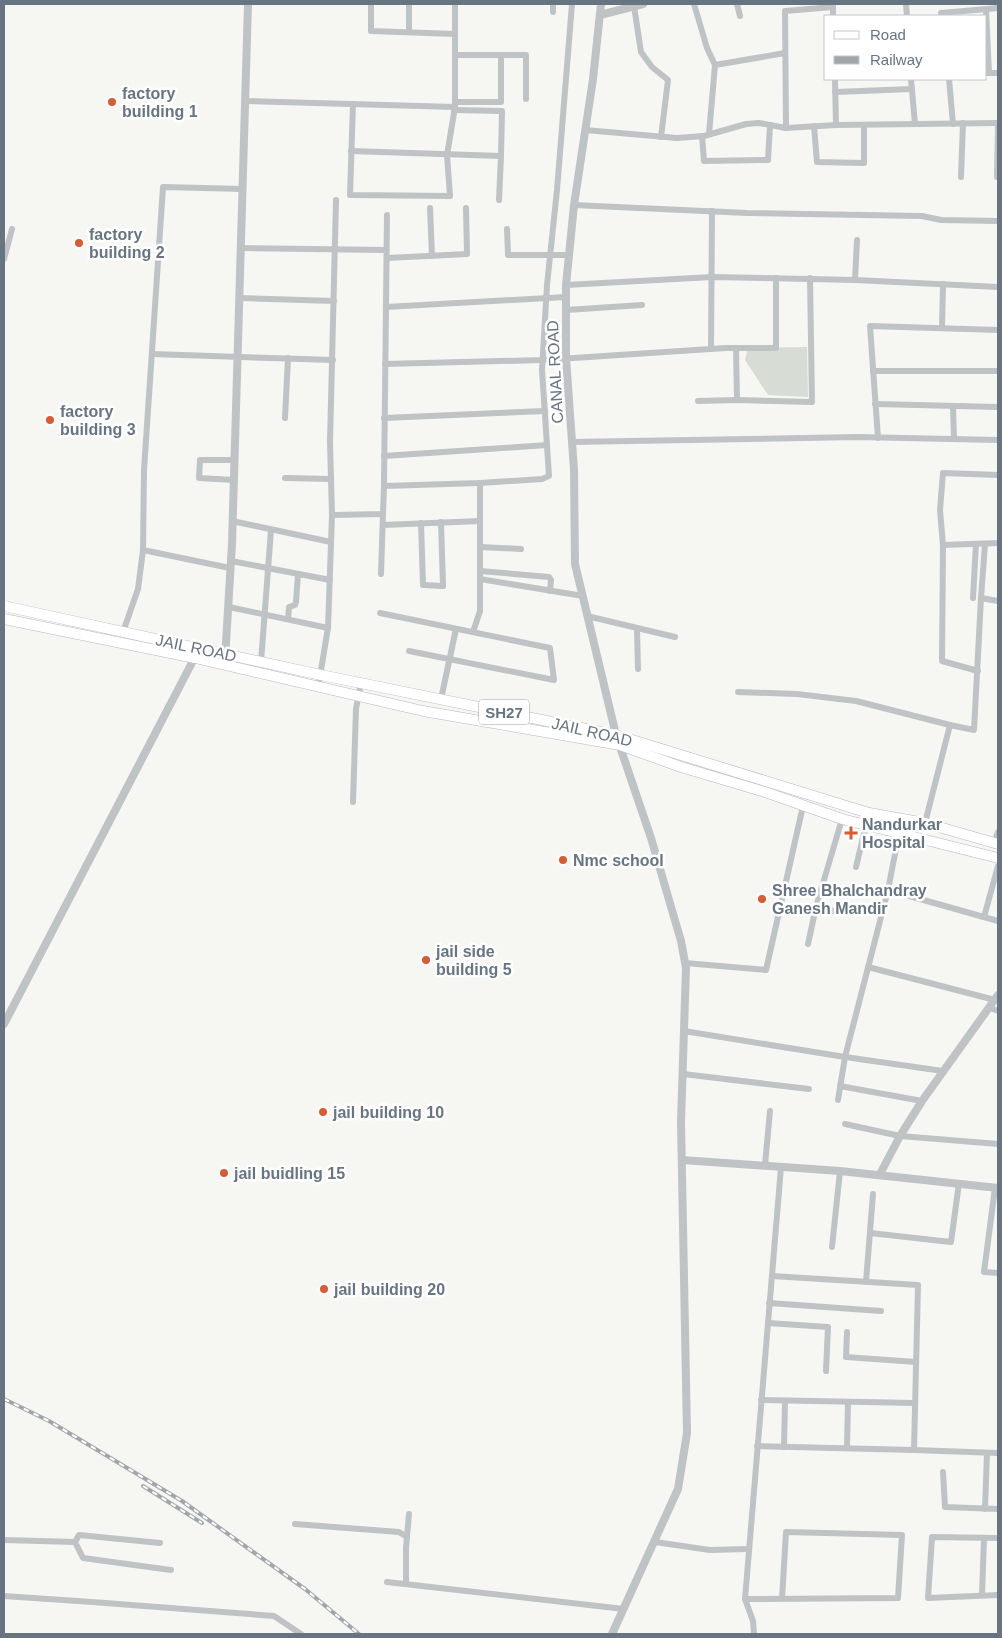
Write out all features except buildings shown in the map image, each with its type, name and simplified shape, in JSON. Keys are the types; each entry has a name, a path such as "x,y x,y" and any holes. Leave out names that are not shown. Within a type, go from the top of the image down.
{"main road":[{"name":"JAIL ROAD","path":"4,606 123,632 197,654 225,660 260,662 441,699 618,740 869,813 926,823 996,843"},
{"path":"52,630 56,618"},
{"path":"4,619 52,630 197,654"},
{"path":"225,660 358,698 422,711 618,740 681,767 765,792 842,819 998,858"}],"street":[{"path":"225,660 234,480 248,4"},
{"path":"371,4 371,32 455,34"},
{"path":"409,4 409,32"},
{"path":"353,104 350,195 450,196 447,155 455,106 455,4"},
{"path":"553,4 553,12"},
{"path":"384,486 480,483 542,479 549,476 542,360 572,4"},
{"name":"CANAL ROAD","path":"601,4 593,79 574,205 566,285 566,358 574,470 575,564 618,740 651,838 681,941 685,962 682,1160 687,1433 678,1489 612,1634"},
{"path":"600,16 643,4"},
{"path":"694,4 707,48 715,65 704,161 768,160 770,125"},
{"path":"737,4 740,16"},
{"path":"940,4 941,15 998,8"},
{"path":"786,128 785,12 833,5"},
{"path":"634,6 640,52 652,67 668,80 661,137"},
{"path":"986,10 986,15"},
{"path":"715,65 785,53"},
{"path":"455,54 526,56 526,99"},
{"path":"455,106 501,102 501,55"},
{"path":"987,73 998,73"},
{"path":"835,80 836,125"},
{"path":"911,80 915,124"},
{"path":"949,80 953,124"},
{"path":"835,92 912,89"},
{"path":"245,101 455,106 502,111 499,200"},
{"path":"585,130 678,138 706,135 746,124 759,123 786,128 836,125 998,123 997,177"},
{"path":"960,177 963,124"},
{"path":"814,126 818,162 864,163 864,125"},
{"path":"352,151 501,156"},
{"path":"123,632 138,589 143,550 144,470 163,188 243,189"},
{"path":"318,688 328,628 330,580 332,515 330,442 336,200"},
{"path":"574,205 712,211 922,216 941,220 998,221"},
{"path":"430,208 432,256"},
{"path":"387,258 467,254 466,208"},
{"path":"712,211 712,349"},
{"path":"381,574 388,215"},
{"path":"4,259 12,229"},
{"path":"508,229 508,255 568,255"},
{"path":"854,280 857,240"},
{"path":"241,248 386,250"},
{"path":"566,285 712,277 810,278 998,287"},
{"path":"385,364 542,360 712,349 776,348 776,278"},
{"path":"698,401 812,402 810,278"},
{"path":"942,328 943,284"},
{"path":"386,307 566,297"},
{"path":"240,298 334,301"},
{"path":"566,310 642,305"},
{"path":"878,438 870,326 998,330"},
{"path":"736,348 737,400"},
{"path":"152,354 333,360"},
{"path":"285,418 288,358"},
{"path":"873,371 998,372"},
{"path":"875,404 998,407"},
{"path":"954,407 954,439"},
{"path":"384,418 545,411"},
{"path":"572,442 878,438 998,440"},
{"path":"384,456 547,445"},
{"path":"234,460 200,460 200,478 234,480"},
{"path":"978,671 942,660 943,546 940,510 943,474 998,475"},
{"path":"285,478 331,479"},
{"path":"473,632 480,611 480,483"},
{"path":"332,515 383,514"},
{"path":"232,521 331,542"},
{"path":"383,525 480,521"},
{"path":"421,523 422,585 443,586 441,522"},
{"path":"260,662 271,530"},
{"path":"943,546 998,543"},
{"path":"973,598 976,544"},
{"path":"738,692 797,694 856,700 974,730 985,544"},
{"path":"480,547 521,549"},
{"path":"143,550 268,568 330,580"},
{"path":"288,619 289,607 295,605 296,602 298,574"},
{"path":"480,575 549,577 551,580 550,591"},
{"path":"480,575 550,591 583,596"},
{"path":"981,598 998,601"},
{"path":"228,607 328,628"},
{"path":"380,613 550,648 554,680 409,651"},
{"path":"587,616 675,637"},
{"path":"637,628 638,668"},
{"path":"441,699 456,629"},
{"path":"4,1024 197,654"},
{"path":"353,802 356,709 361,683"},
{"path":"926,823 950,725"},
{"path":"685,962 766,970 803,806"},
{"path":"838,1100 846,1057 888,890 902,818"},
{"path":"808,944 816,907 842,819"},
{"path":"856,867 866,824"},
{"path":"996,843 998,832"},
{"path":"984,917 998,866"},
{"path":"888,890 998,920"},
{"path":"816,907 842,912"},
{"path":"868,967 997,997 922,1101 900,1136 880,1174"},
{"path":"990,1008 998,1011"},
{"path":"684,1031 943,1071"},
{"path":"683,1074 809,1089"},
{"path":"840,1086 922,1101"},
{"path":"765,1165 770,1111"},
{"path":"845,1124 900,1136 998,1144"},
{"path":"682,1160 880,1174 996,1188 984,1272 998,1273"},
{"path":"754,1634 753,1621 745,1599 781,1166"},
{"path":"832,1247 840,1171"},
{"path":"870,1233 951,1242 959,1183"},
{"path":"866,1282 873,1194"},
{"path":"772,1276 918,1285 914,1450"},
{"path":"769,1303 881,1311"},
{"path":"768,1323 828,1328 826,1371"},
{"path":"847,1332 846,1358 916,1362"},
{"path":"761,1400 915,1403"},
{"path":"784,1447 785,1401"},
{"path":"847,1448 848,1402"},
{"path":"758,1446 998,1453"},
{"path":"984,1509 987,1453"},
{"path":"943,1472 945,1507 998,1508"},
{"path":"406,1584 408,1514"},
{"path":"295,1524 399,1532 407,1538"},
{"path":"745,1599 782,1599 898,1598 902,1535 786,1532 782,1599"},
{"path":"75,1542 79,1535 160,1544"},
{"path":"998,1538 932,1537 928,1598 998,1595"},
{"path":"982,1595 984,1538"},
{"path":"4,1540 75,1542"},
{"path":"75,1542 83,1558 172,1570"},
{"path":"655,1542 710,1550 749,1549"},
{"path":"387,1582 624,1609"},
{"path":"4,1596 274,1616 301,1634"}],"shaded area":[{"path":"807,347 808,397 768,395 745,360 748,348"}],"railway":[{"path":"4,1399 49,1421 182,1501 305,1589 359,1634"},
{"path":"143,1486 202,1523"}],"place":[{"name":"factory building 1","path":"112,102"},
{"name":"factory building 2","path":"79,243"},
{"name":"factory building 3","path":"50,420"},
{"name":"Nandurkar Hospital","path":"851,833"},
{"name":"Nmc school","path":"563,860"},
{"name":"Shree Bhalchandray Ganesh Mandir","path":"762,899"},
{"name":"jail side building 5","path":"426,960"},
{"name":"jail building 10","path":"323,1112"},
{"name":"jail buidling 15","path":"224,1173"},
{"name":"jail building 20","path":"324,1289"}]}
